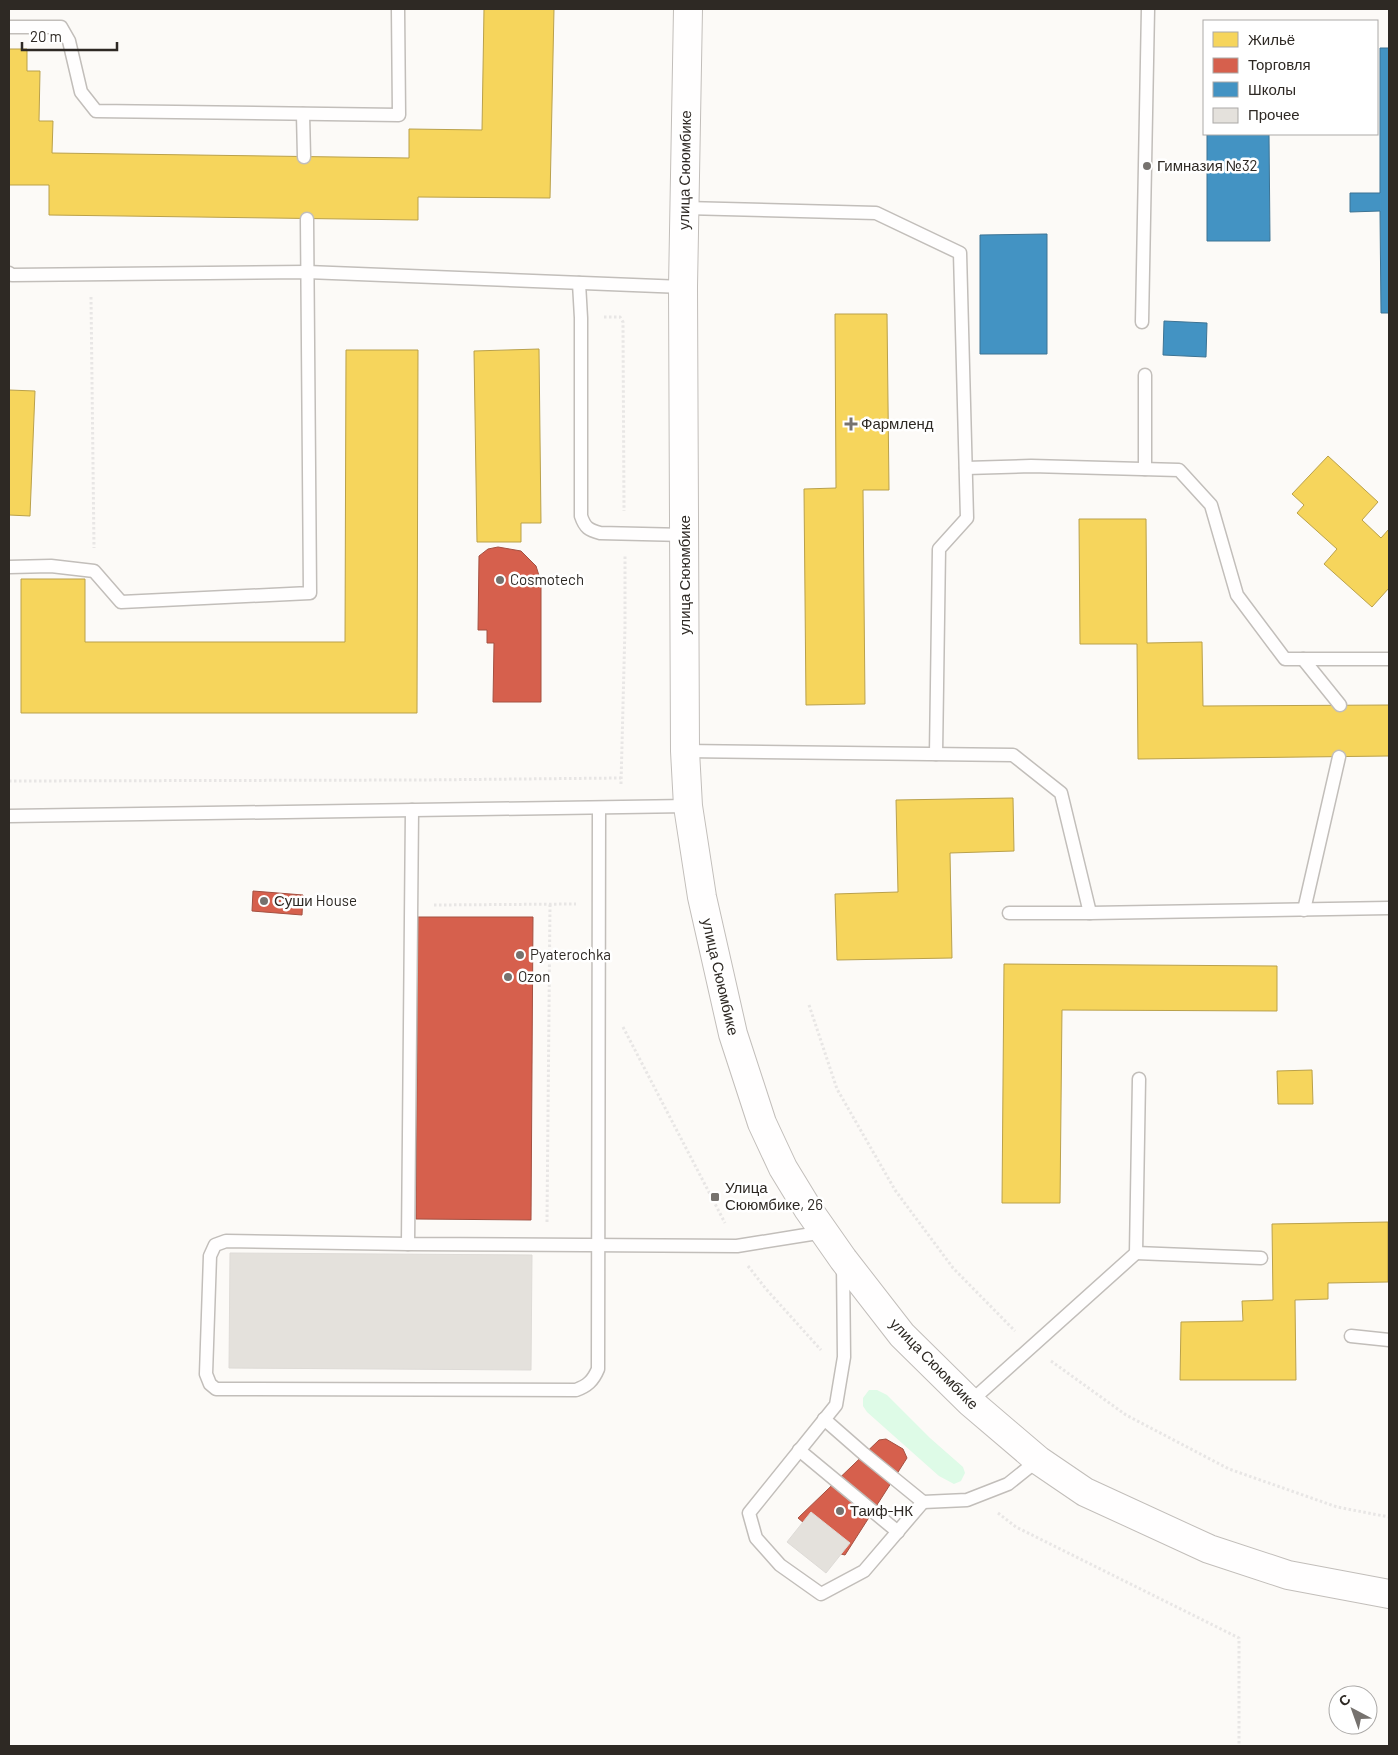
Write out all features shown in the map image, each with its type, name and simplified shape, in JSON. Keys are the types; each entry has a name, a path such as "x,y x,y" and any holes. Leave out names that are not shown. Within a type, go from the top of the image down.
{"street":[{"name":"улица Сююмбике","path":"688,9 683,287 685,751 688,806 702,897 733,1034 762,1123 783,1168 824,1232 902,1335 970,1402 1038,1460 1085,1492 1209,1548 1288,1575 1389,1594"}],"lane":[{"path":"9,27 61,28 69,41 81,92 96,111 399,115 398,9"},
{"path":"1142,322 1148,9"},
{"path":"303,114 304,157"},
{"path":"685,208 876,213 960,253 968,518 939,549 936,754"},
{"path":"9,567 51,566 94,571 121,602 310,594 307,218"},
{"path":"9,273 12,275 307,272 683,287"},
{"path":"579,283 581,318 581,516 584,526 588,530 600,534 685,535"},
{"path":"1145,375 1145,469"},
{"path":"966,468 1031,466 1179,470 1211,505 1237,595 1285,659 1389,659"},
{"path":"1303,659 1340,705"},
{"path":"685,751 1013,754 1061,793 1090,912"},
{"path":"1304,910 1339,757"},
{"path":"9,816 688,806"},
{"path":"599,808 598,904 598,1245 598,1369 595,1377 587,1386 576,1390 216,1389 210,1384 206,1374 210,1256 215,1245 226,1241 408,1244 547,1245 598,1245 737,1246 824,1232"},
{"path":"408,1244 412,810"},
{"path":"1009,913 1389,908"},
{"path":"1136,1253 1139,1079"},
{"path":"970,1402 1136,1253 1261,1258"},
{"path":"843,1259 844,1357 836,1405 749,1513 756,1538 780,1565 821,1594 864,1571 923,1502"},
{"path":"1351,1336 1389,1340"},
{"path":"824,1420 923,1502 967,1500 1008,1484 1038,1460"},
{"path":"799,1450 898,1532"}],"path":[{"path":"90,274 94,571"},
{"path":"581,318 620,317 623,322 625,627 620,807"},
{"path":"9,782 621,778"},
{"path":"547,1245 550,904"},
{"path":"411,905 598,904"},
{"path":"619,1020 751,1270 841,1372"},
{"path":"977,1496 1016,1527 1239,1638 1239,1746"}],"green space":[{"path":"869,1390 877,1390 887,1395 930,1438 963,1467 965,1473 961,1481 954,1484 939,1476 867,1412 863,1406 863,1398"}],"building: Жильё":[{"path":"484,9 554,9 550,198 418,197 418,220 49,215 49,185 9,185 9,49 27,49 27,71 40,71 39,121 53,121 52,153 409,158 409,129 482,130"},
{"path":"835,314 887,314 889,490 863,490 865,704 806,705 804,489 836,488"},
{"path":"539,349 541,523 521,523 521,542 477,542 474,351"},
{"path":"346,350 418,350 417,713 21,713 21,579 85,579 85,642 345,642"},
{"path":"9,390 35,391 30,516 9,515"},
{"path":"1328,456 1378,502 1362,520 1381,538 1389,529 1389,588 1372,607 1324,564 1337,549 1297,513 1304,505 1292,494"},
{"path":"1079,519 1146,519 1147,643 1202,642 1203,706 1389,705 1389,756 1138,759 1137,644 1080,644"},
{"path":"1013,798 1014,851 950,853 952,958 837,960 835,894 898,892 896,800"},
{"path":"1004,964 1277,966 1277,1011 1062,1010 1060,1203 1002,1203"},
{"path":"1312,1070 1313,1104 1278,1104 1277,1071"},
{"path":"1388,1222 1388,1282 1328,1283 1328,1299 1295,1300 1296,1380 1180,1380 1181,1322 1243,1321 1242,1301 1273,1300 1272,1224"}],"building: Торговля":[{"path":"498,547 521,551 536,566 541,582 541,702 493,702 494,643 487,643 487,630 478,630 479,556 488,549"},
{"path":"253,891 303,895 302,915 252,911"},
{"path":"418,917 533,917 531,1220 416,1219"},
{"path":"886,1439 903,1449 907,1458 845,1555 841,1554 798,1518 879,1440"}],"building: Школы":[{"path":"1380,48 1389,48 1389,313 1381,313 1380,211 1350,212 1350,193 1380,193"},
{"path":"1207,135 1269,135 1270,241 1207,241"},
{"path":"1047,234 1047,354 980,354 980,235"},
{"path":"1164,321 1207,323 1206,357 1163,355"}],"building: Прочее":[{"path":"230,1253 532,1255 531,1370 229,1368"},
{"path":"811,1512 850,1543 826,1573 787,1542"}],"place":[{"name":"Гимназия №32","path":"1147,166"},
{"name":"Фармленд","path":"851,424"},
{"name":"Cosmotech","path":"500,580"},
{"name":"Суши House","path":"264,901"},
{"name":"Pyaterochka","path":"520,955"},
{"name":"Ozon","path":"508,977"},
{"name":"Улица Сююмбике, 26","path":"715,1197"},
{"name":"Таиф-НК","path":"840,1511"}]}
